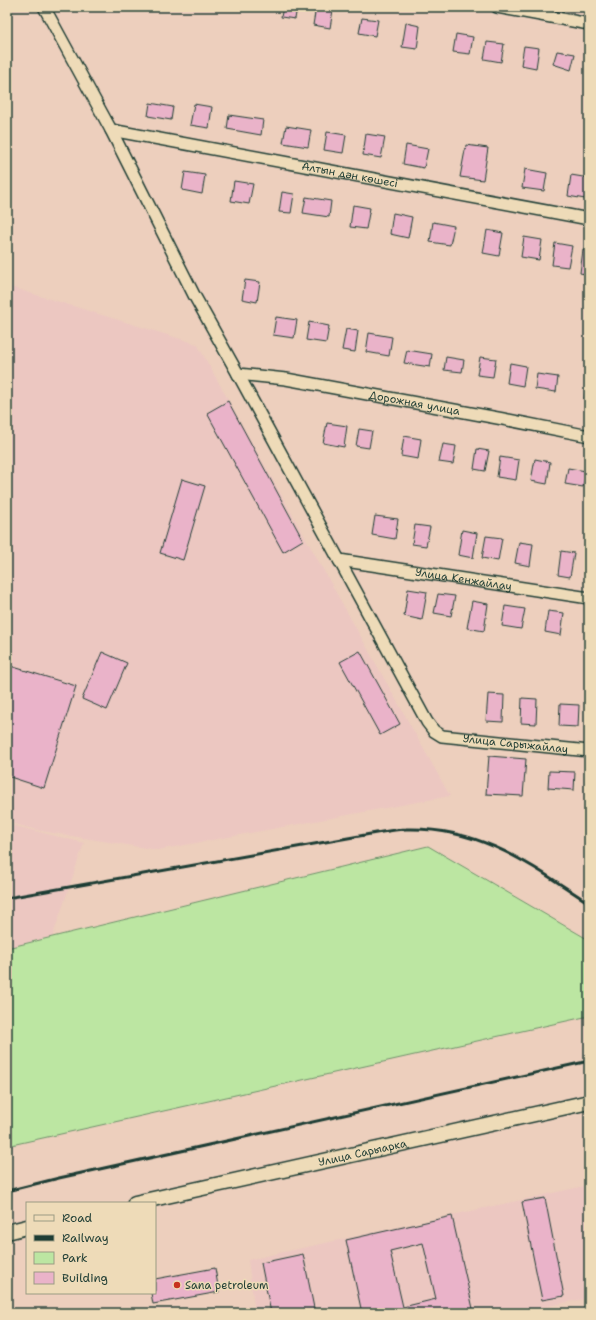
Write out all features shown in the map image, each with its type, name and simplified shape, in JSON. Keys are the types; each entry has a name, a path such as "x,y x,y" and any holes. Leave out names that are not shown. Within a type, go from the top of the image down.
{"main road":[{"name":"Улица Сарыарка","path":"139,1202 589,1102"},
{"path":"7,1232 26,1227"}],"street":[{"path":"44,7 111,130 194,295 339,560"},
{"path":"497,7 589,24"},
{"name":"Алтын дән көшесі","path":"111,130 589,219"},
{"name":"Дорожная улица","path":"238,374 286,379 589,436"},
{"name":"Улица Кенжайлау","path":"339,560 589,598"},
{"name":"Улица Сарыжайлау","path":"339,560 427,722 434,731 442,736 589,751"}],"shaded area":[{"path":"7,286 197,344 450,796 158,850 41,831 7,822"},
{"path":"7,824 84,843 48,950 7,954"},
{"path":"589,1185 589,1298 513,1313 255,1313 248,1260"}],"green space":[{"path":"428,846 589,940 589,1016 7,1146 7,948"}],"building":[{"path":"240,7 258,7 257,10"},
{"path":"283,7 297,7 295,19 281,17"},
{"path":"316,7 333,10 330,28 313,25"},
{"path":"362,18 378,20 375,36 359,33"},
{"path":"406,23 420,26 417,49 402,47"},
{"path":"456,34 473,37 470,54 453,52"},
{"path":"487,42 504,44 501,62 484,59"},
{"path":"524,46 539,48 536,68 521,65"},
{"path":"557,51 575,54 571,70 553,64"},
{"path":"150,103 173,107 171,120 148,116"},
{"path":"194,104 212,107 209,128 190,125"},
{"path":"229,115 263,120 261,135 227,129"},
{"path":"286,126 311,130 308,147 283,143"},
{"path":"327,132 346,135 343,153 324,150"},
{"path":"366,134 385,137 381,158 363,155"},
{"path":"406,145 428,149 424,168 403,164"},
{"path":"466,145 488,148 483,180 460,177"},
{"path":"525,169 547,173 544,191 522,188"},
{"path":"185,172 205,175 202,194 182,190"},
{"path":"571,175 589,178 585,199 568,196"},
{"path":"234,181 253,184 249,204 231,201"},
{"path":"282,192 294,194 291,213 279,212"},
{"path":"306,197 331,201 329,217 303,213"},
{"path":"353,205 370,208 366,229 350,227"},
{"path":"393,213 412,217 408,238 390,234"},
{"path":"433,222 454,226 450,245 430,242"},
{"path":"487,230 503,233 499,256 483,253"},
{"path":"524,237 542,240 539,260 521,257"},
{"path":"555,243 572,246 568,267 552,265"},
{"path":"583,250 589,251 589,275 580,273"},
{"path":"245,280 260,282 257,302 242,299"},
{"path":"276,317 297,320 294,338 273,335"},
{"path":"309,322 329,326 326,343 306,340"},
{"path":"346,329 358,331 355,352 342,350"},
{"path":"369,333 392,337 389,356 366,352"},
{"path":"407,350 432,354 430,367 404,363"},
{"path":"446,357 464,360 462,372 444,370"},
{"path":"480,357 496,359 493,377 477,375"},
{"path":"510,363 526,366 523,386 507,383"},
{"path":"589,372 589,401 584,400"},
{"path":"537,374 558,377 556,392 535,389"},
{"path":"228,401 303,540 283,552 207,413"},
{"path":"327,423 347,426 344,447 323,443"},
{"path":"359,429 372,431 369,448 356,446"},
{"path":"404,436 421,439 418,459 401,456"},
{"path":"443,444 456,446 453,464 439,462"},
{"path":"477,449 489,451 485,471 474,469"},
{"path":"500,457 519,460 516,480 497,477"},
{"path":"535,459 550,462 547,484 531,481"},
{"path":"568,468 586,471 583,487 565,484"},
{"path":"182,479 205,486 183,560 160,553"},
{"path":"375,516 398,519 395,539 372,535"},
{"path":"415,525 430,527 426,546 412,544"},
{"path":"462,530 477,533 473,558 458,555"},
{"path":"486,536 502,538 498,561 482,558"},
{"path":"519,542 533,544 530,566 515,563"},
{"path":"561,551 574,553 570,577 558,575"},
{"path":"589,557 589,577 585,577"},
{"path":"408,589 427,592 422,620 404,616"},
{"path":"438,594 455,596 451,616 434,613"},
{"path":"472,601 488,604 484,631 467,628"},
{"path":"505,606 525,609 521,629 502,626"},
{"path":"548,611 564,613 561,635 545,632"},
{"path":"360,651 400,724 380,735 340,662"},
{"path":"102,652 127,663 107,710 82,699"},
{"path":"7,665 76,686 44,788 7,776"},
{"path":"488,694 504,695 503,722 486,721"},
{"path":"522,698 537,699 536,724 521,723"},
{"path":"560,704 579,705 578,727 559,726"},
{"path":"489,756 526,759 523,796 486,794"},
{"path":"549,771 575,772 574,790 548,788"},
{"path":"545,1198 564,1296 542,1300 522,1202"},
{"path":"452,1216 474,1313 362,1313 346,1240","holes":["423,1243 436,1299 403,1307 390,1251"]},
{"path":"303,1254 315,1313 271,1313 261,1263"},
{"path":"215,1268 219,1292 153,1304 151,1294 156,1294 156,1279"}],"railway":[{"path":"7,898 406,829 433,830 458,834 481,841 525,862 589,903"},
{"path":"7,1191 59,1178 589,1061"}],"place":[{"name":"Sana petroleum","path":"177,1285"}]}
